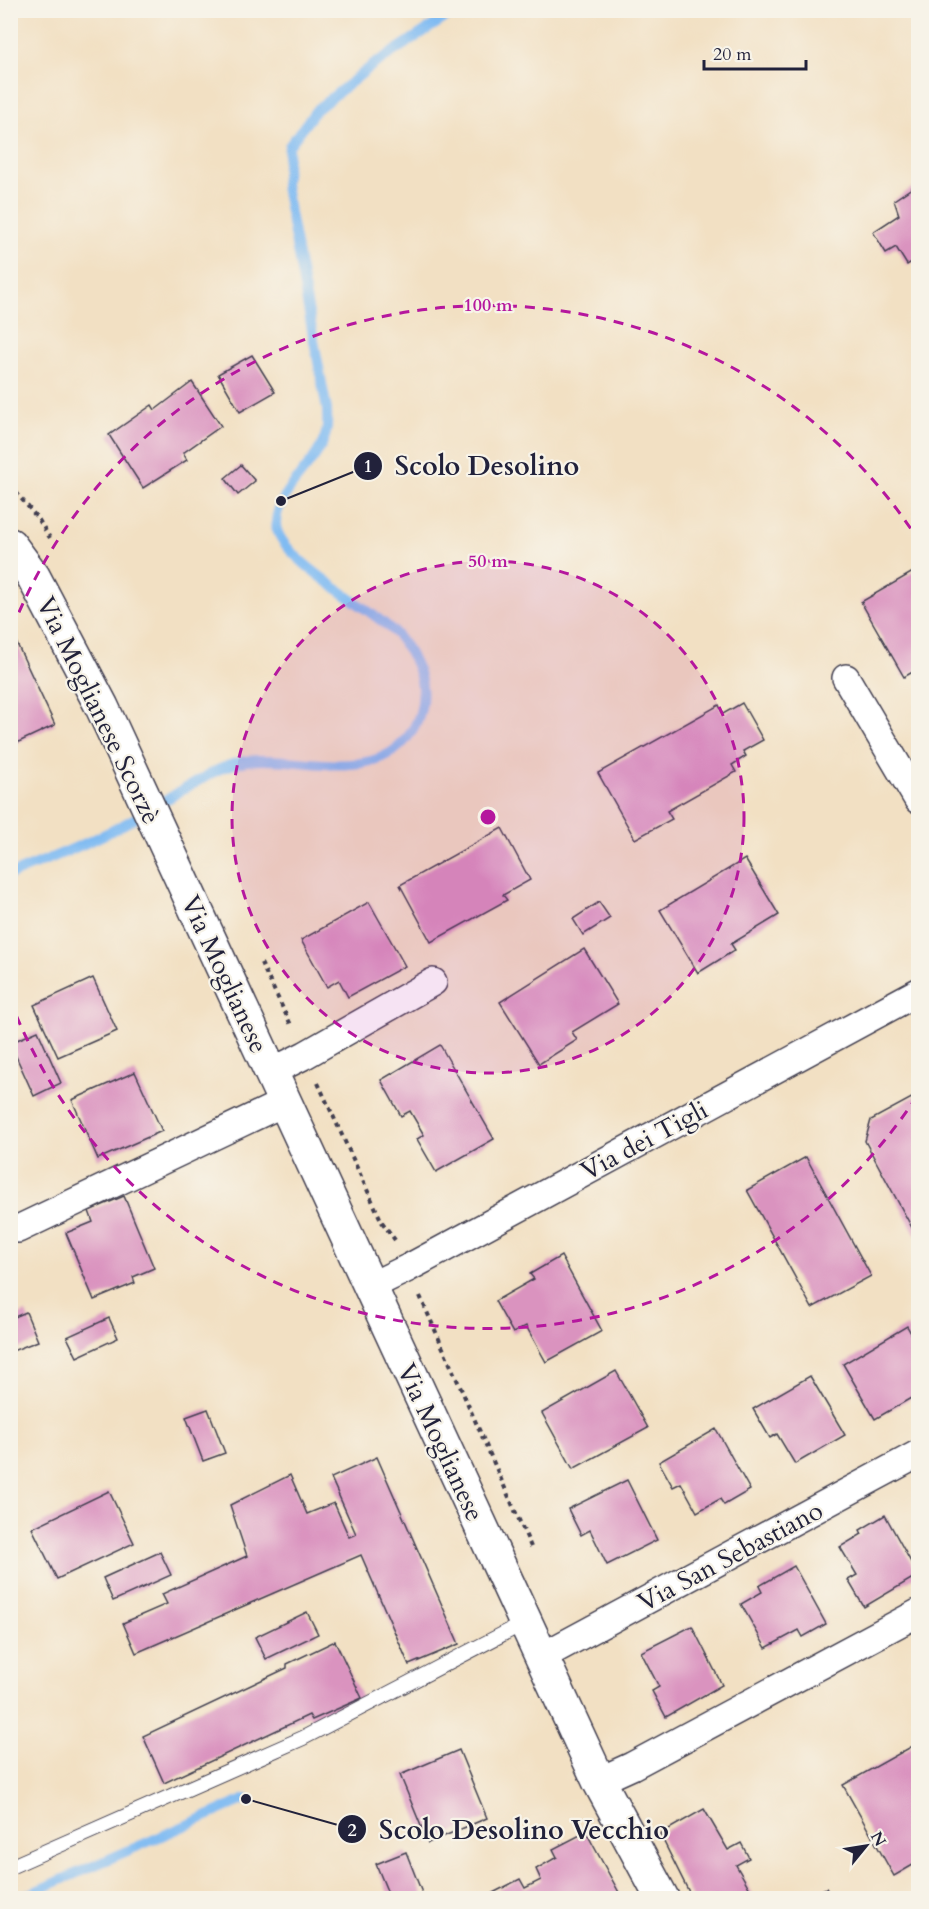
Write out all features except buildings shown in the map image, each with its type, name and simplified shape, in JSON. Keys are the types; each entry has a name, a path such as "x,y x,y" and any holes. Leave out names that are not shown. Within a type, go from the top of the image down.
{"main road":[{"name":"Via Moglianese Scorzè","path":"10,545 33,576 102,707 166,845"},
{"name":"Via Moglianese","path":"166,845 599,1781 662,1899"}],"street":[{"path":"846,678 918,800"},
{"path":"271,1072 433,982"},
{"name":"Via dei Tigli","path":"369,1287 918,992"},
{"path":"18,1229 285,1102"},
{"name":"Via San Sebastiano","path":"541,1657 918,1454"},
{"path":"599,1781 632,1766 918,1613"}],"lane":[{"path":"10,1867 303,1738 526,1623"}],"path":[{"path":"416,1287 534,1553"}],"waterway":[{"path":"10,875 102,836 224,767 247,761 264,760 357,764 390,753 411,733 419,715 422,687 416,666 406,647 385,624 308,567 291,551 280,537 276,523 283,499 322,445 327,424 327,410 285,186 289,146 316,110 373,65 457,10"},
{"path":"20,1898 246,1799"}],"place":[{"name":"Scolo Desolino","path":"281,501"},
{"name":"Scolo Desolino Vecchio","path":"246,1799"}]}
